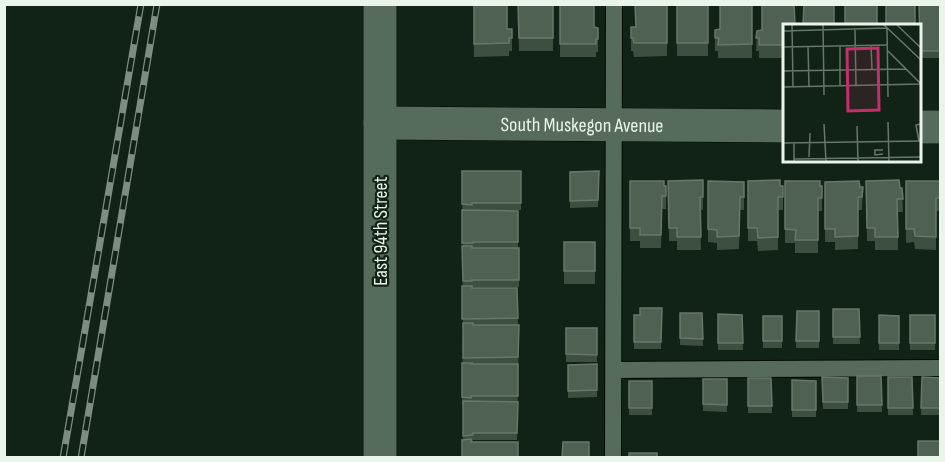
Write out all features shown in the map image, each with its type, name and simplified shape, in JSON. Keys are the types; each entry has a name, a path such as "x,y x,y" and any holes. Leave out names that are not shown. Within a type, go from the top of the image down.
{"street":[{"name":"East 94th Street","path":"380,4 380,458"},
{"name":"South Muskegon Avenue","path":"380,123 783,126"},
{"path":"921,127 940,127"}],"lane":[{"path":"613,458 614,4"},
{"path":"613,370 940,368"}],"building":[{"path":"474,4 507,4 507,29 512,29 512,38 509,38 509,43 474,44"},
{"path":"518,4 553,4 553,38 519,38"},
{"path":"560,4 594,4 594,27 598,28 596,44 560,44"},
{"path":"635,4 667,4 667,43 634,43 631,38 631,27 636,27"},
{"path":"677,4 708,4 708,43 677,43"},
{"path":"720,4 752,4 752,44 718,45 719,38 715,38 715,30 720,29"},
{"path":"762,4 794,4 795,24 783,24 783,45 759,45 759,38 756,38 757,31 762,30"},
{"path":"804,4 834,4 834,24 803,24"},
{"path":"845,4 877,4 877,24 845,24"},
{"path":"886,4 915,4 915,24 886,24"},
{"path":"919,4 940,4 940,51 921,51"},
{"path":"462,171 521,171 521,203 462,204"},
{"path":"599,171 598,200 570,201 570,172"},
{"path":"703,180 703,197 700,197 701,237 677,237 677,228 669,228 668,181"},
{"path":"780,180 780,186 783,186 783,197 778,197 778,237 758,238 757,228 748,228 748,181"},
{"path":"899,180 903,199 897,199 898,237 875,237 875,228 867,228 866,181"},
{"path":"630,181 664,181 666,196 662,196 661,235 640,235 640,228 630,228"},
{"path":"708,181 744,182 744,197 740,197 739,236 717,237 717,230 708,229"},
{"path":"785,181 820,181 822,198 818,198 818,240 795,240 796,230 785,229"},
{"path":"859,181 860,187 863,187 862,197 858,197 858,236 835,237 835,229 825,229 825,182"},
{"path":"906,181 940,181 940,198 936,198 936,237 915,236 914,229 906,229"},
{"path":"462,210 518,211 518,242 462,243"},
{"path":"564,242 595,242 595,271 564,271"},
{"path":"462,246 519,248 519,280 463,281"},
{"path":"462,286 517,288 518,318 462,319"},
{"path":"640,308 662,308 661,342 634,342 634,315 640,315"},
{"path":"833,309 859,309 860,337 833,337"},
{"path":"797,311 819,311 819,341 796,341"},
{"path":"680,313 702,313 703,339 680,338"},
{"path":"718,314 742,315 743,343 718,343"},
{"path":"879,315 899,316 899,343 879,343"},
{"path":"910,315 935,315 935,343 910,343"},
{"path":"763,316 782,316 782,341 763,341"},
{"path":"463,323 519,325 518,357 463,358"},
{"path":"566,328 597,328 597,355 566,354"},
{"path":"462,363 518,364 518,396 462,397"},
{"path":"597,364 597,390 568,391 568,365"},
{"path":"857,376 881,376 882,405 857,405"},
{"path":"822,377 848,378 848,402 823,402"},
{"path":"888,377 912,377 913,408 888,408"},
{"path":"922,377 940,378 940,408 921,408"},
{"path":"748,378 771,378 772,406 748,406"},
{"path":"703,379 727,379 727,405 703,404"},
{"path":"792,380 816,381 816,410 792,410"},
{"path":"629,381 652,381 652,408 629,408"},
{"path":"463,401 518,402 517,433 473,433 473,435 463,436"},
{"path":"471,439 471,442 518,442 518,458 462,458 462,440"},
{"path":"918,441 940,441 940,458 918,458"},
{"path":"563,442 589,442 589,458 562,458"},
{"path":"629,453 657,453 657,458 629,458"},
{"path":"816,457 816,458 790,458"}],"railway":[{"path":"63,458 141,4"},
{"path":"81,458 157,4"}]}
